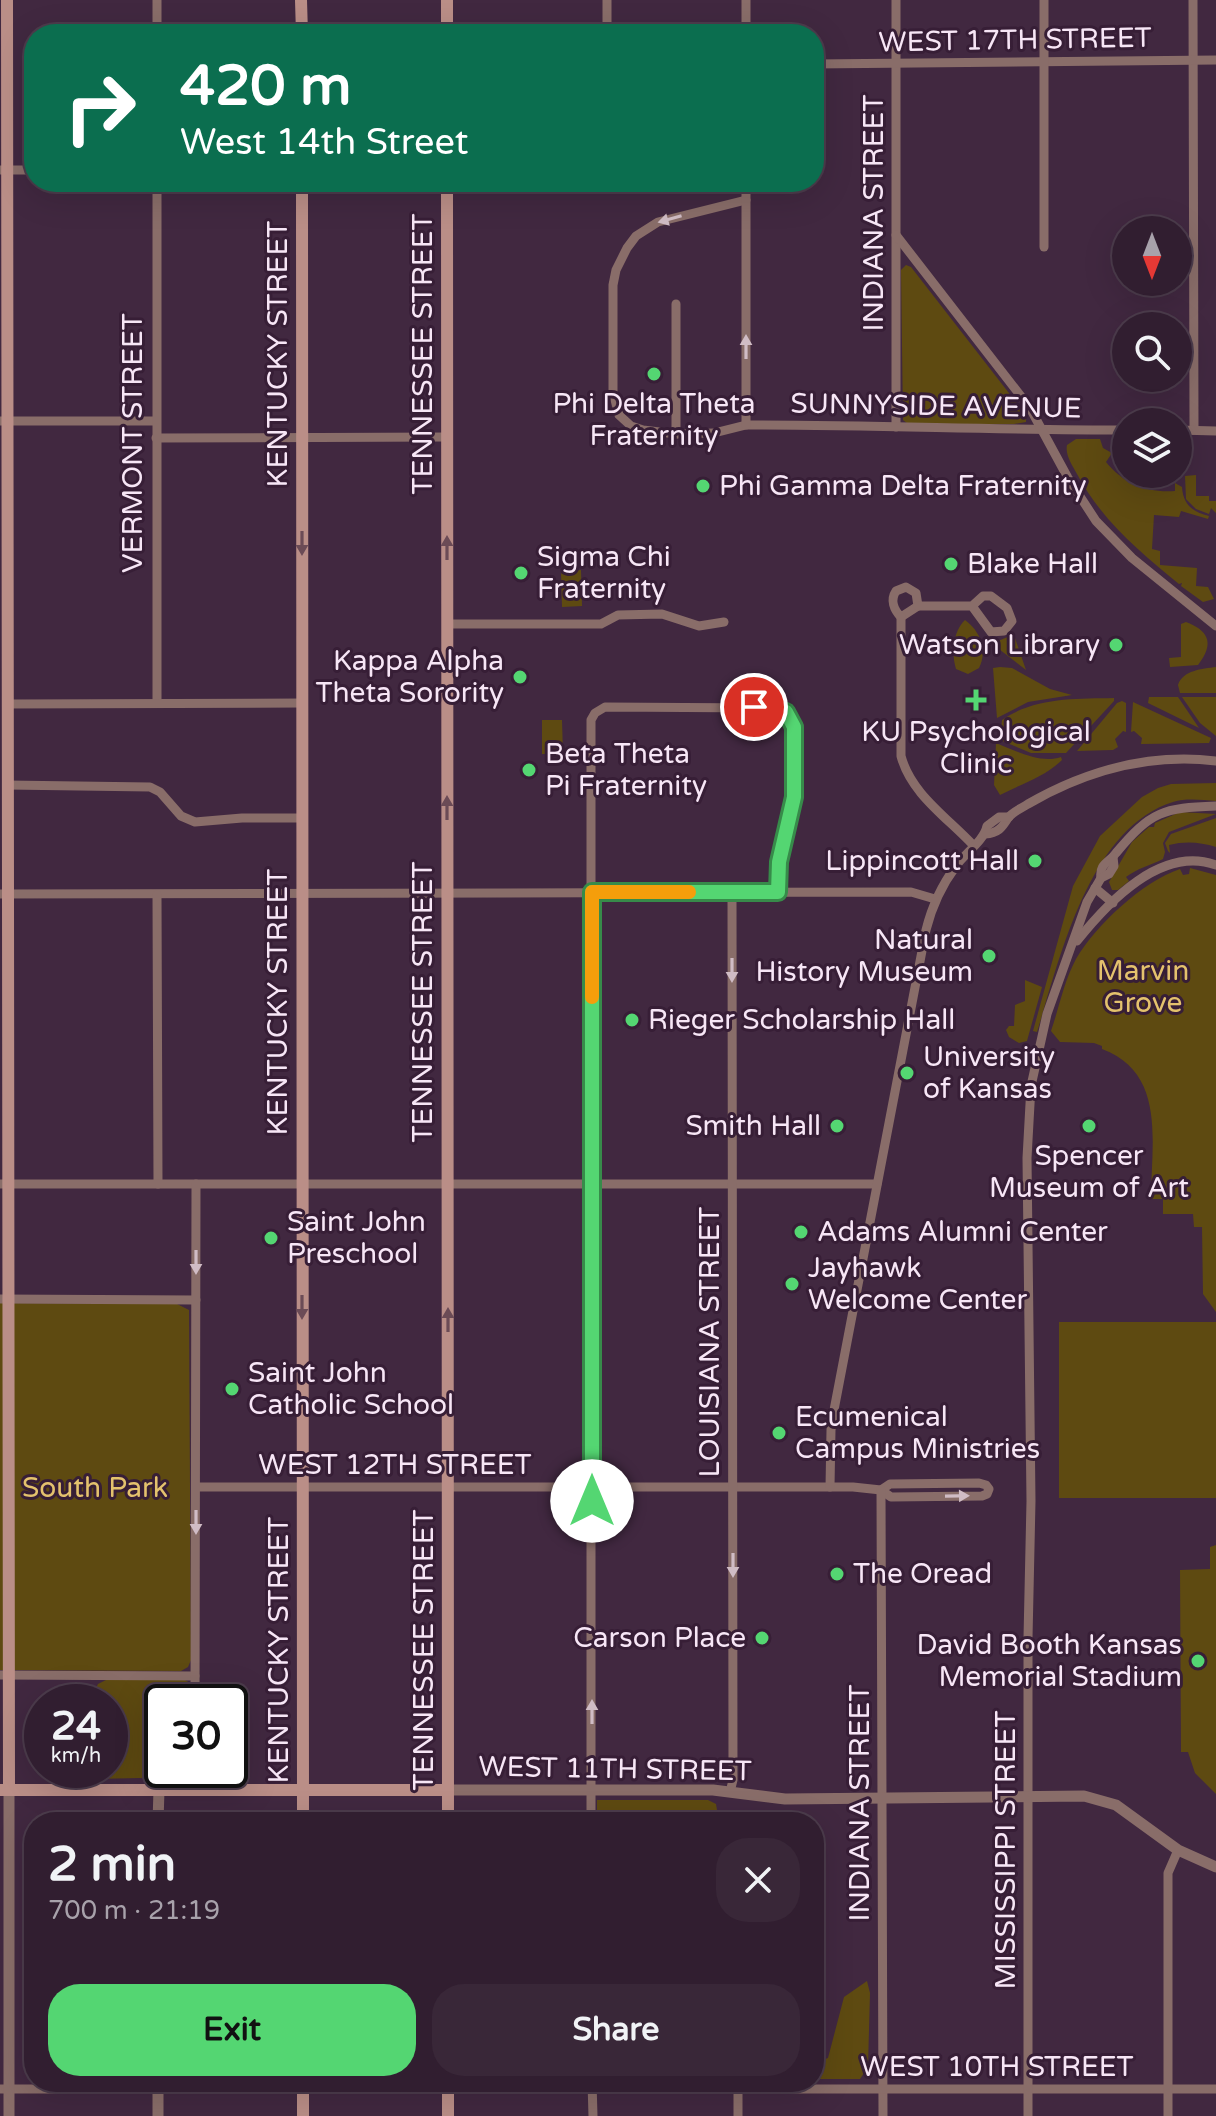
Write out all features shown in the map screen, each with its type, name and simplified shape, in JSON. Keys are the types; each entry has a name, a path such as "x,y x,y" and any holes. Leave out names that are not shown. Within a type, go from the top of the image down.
{"main road":[{"path":"4,1790 3,894 7,785 4,170 7,0"},
{"path":"301,0 302,24"},
{"path":"447,0 447,24"},
{"name":"KENTUCKY STREET","path":"302,192 303,1812"},
{"name":"TENNESSEE STREET","path":"447,192 448,1812"},
{"name":"WEST 11TH STREET","path":"4,1790 448,1790"},
{"path":"303,2092 303,2116"},
{"path":"448,2092 448,2116"}],"street":[{"path":"157,0 157,24"},
{"path":"607,0 607,24"},
{"path":"746,0 746,24"},
{"name":"INDIANA STREET","path":"896,0 896,427"},
{"path":"1044,0 1044,247"},
{"path":"1193,0 1194,430 1216,431"},
{"name":"WEST 17TH STREET","path":"824,64 1216,60"},
{"name":"VERMONT STREET","path":"157,192 157,703"},
{"path":"746,192 746,425"},
{"name":"SUNNYSIDE AVENUE","path":"746,200 658,222 636,236 620,258 613,300 613,392 615,408 631,426 676,434 714,433 746,425 1112,430"},
{"path":"896,235 1030,408 1084,505 1110,537 1216,626"},
{"path":"676,304 676,434"},
{"path":"4,421 156,421"},
{"path":"156,438 447,437"},
{"path":"918,606 918,597 906,587 899,589 892,599 901,617 901,756 904,768 927,800 973,845"},
{"path":"901,617 918,606 972,606 983,596 995,597 1007,608 1012,621 1004,631 991,632 972,606"},
{"path":"447,624 601,624 618,615 662,614 699,626 724,622"},
{"path":"5,709 157,703 302,703"},
{"path":"591,1812 591,720 595,713 605,707 687,707 780,709 789,716 794,727 794,797 779,862 778,892"},
{"path":"830,1487 834,1410 926,930 935,899 956,865 985,834 994,834 1009,817 1058,788 1120,765 1161,759 1216,761"},
{"path":"7,785 150,787 160,792 181,816 195,822 302,818"},
{"name":"MISSISSIPPI STREET","path":"1028,2116 1031,1501 1027,1128 1034,1063 1062,967 1081,917 1101,878 1100,870 1105,861 1155,816 1181,807 1214,807"},
{"path":"1072,947 1091,923 1113,903 1170,862 1191,859 1216,865"},
{"path":"1095,888 1113,903"},
{"name":"LOUISIANA STREET","path":"730,1792 733,1780 732,892"},
{"path":"3,894 911,892 935,899"},
{"path":"157,895 158,1184"},
{"path":"4,1184 877,1184"},
{"path":"195,1684 196,1184"},
{"path":"4,1299 196,1300"},
{"name":"WEST 12TH STREET","path":"196,1487 830,1487 881,1490 891,1497 982,1496 989,1489 979,1483 890,1484 881,1490"},
{"name":"INDIANA STREET","path":"881,1490 883,2116"},
{"path":"4,1676 195,1676"},
{"path":"4,1790 5,2090 9,2116"},
{"path":"158,1812 159,1790"},
{"name":"WEST 11TH STREET","path":"448,1790 730,1792 785,1799 1084,1796 1105,1800 1132,1814 1178,1850 1216,1867"},
{"path":"1168,2116 1168,1873 1178,1850"},
{"name":"WEST 10TH STREET","path":"824,2089 1216,2089"},
{"path":"158,2092 158,2116"},
{"path":"592,2092 593,2116"},
{"path":"738,2092 738,2116"}],"green space":[{"path":"906,265 911,267 1026,415 1026,422 908,424 903,420 901,270"},
{"path":"1076,439 1100,439 1103,448 1112,453 1106,462 1112,468 1112,488 1175,491 1175,488 1182,488 1190,506 1209,516 1208,519 1181,511 1179,517 1154,515 1152,549 1160,551 1160,565 1197,568 1196,586 1208,587 1214,599 1203,602 1123,535 1087,491 1069,460 1067,445"},
{"path":"1192,475 1196,475 1196,496 1209,496 1209,501 1216,501 1216,513 1211,508 1209,514 1196,509 1186,499 1186,488 1192,488"},
{"path":"581,570 582,606 562,607 561,571"},
{"path":"965,620 978,635 983,654 979,668 968,674 956,669 954,656 956,636"},
{"path":"1186,622 1204,633 1207,650 1198,665 1170,667 1169,658 1181,657 1181,624"},
{"path":"1010,636 1015,638 1026,670 995,646 998,641"},
{"path":"1216,667 1216,693 1180,693 1178,685 1184,676"},
{"path":"993,668 1012,668 1050,689 1072,695 1028,702 997,718"},
{"path":"1149,697 1178,697 1199,728 1148,703"},
{"path":"1182,697 1216,697 1216,736 1200,723"},
{"path":"1114,698 1066,753 1031,753 1000,740 1002,720 1028,707 1056,701"},
{"path":"1133,702 1211,738 1209,743 1141,744 1142,738 1131,732"},
{"path":"1117,703 1126,703 1126,732 1123,731 1115,739 1118,747 1113,750 1077,751"},
{"path":"542,720 562,720 563,754 542,754"},
{"path":"996,743 1028,756 1045,759 1061,757 1062,760 1040,776 1000,795 994,785"},
{"path":"1216,783 1216,801 1173,802 1144,816 1120,838 1099,867 1082,899 1056,968 1037,1032 1033,1031 1073,886 1100,836 1142,797 1158,788 1171,784"},
{"path":"1180,812 1216,814 1169,832 1163,843 1163,859 1130,874 1126,877 1129,881 1118,890 1112,890 1109,882 1132,842 1149,827 1154,827 1155,823"},
{"path":"1216,818 1216,847 1181,843 1169,845 1170,853 1168,851 1165,843 1171,834"},
{"name":"Marvin Grove","path":"1190,868 1216,875 1216,1312 1203,1294 1202,1227 1194,1227 1193,1214 1163,1214 1163,1199 1151,1199 1151,1112 1137,1075 1123,1060 1102,1049 1102,1046 1060,1042 1051,1031 1072,967 1095,933 1121,906 1151,883 1180,869 1183,875 1189,874"},
{"path":"1025,980 1042,987 1027,1041 1019,1043 1009,1037 1006,1030 1014,1026 1015,1005 1025,1001"},
{"name":"South Park","path":"0,1303 177,1304 189,1310 191,1660 188,1667 181,1671 0,1670"},
{"path":"1059,1322 1216,1322 1216,1498 1059,1498"},
{"name":"David Booth Kansas Memorial Stadium","path":"1216,1545 1216,1794 1195,1773 1188,1752 1181,1752 1180,1570 1210,1569 1210,1547"},
{"path":"106,1680 185,1680 190,1683 144,1684 144,1778 128,1778 128,1684 98,1684"},
{"path":"597,1800 708,1800 716,1804 717,1810 716,1812 597,1812"},
{"path":"867,1981 870,1993 868,2067 860,2079 824,2079 824,2059 828,2058 844,1997"}],"slow traffic":[{"path":"592,997 592,892 689,892"}],"place":[{"name":"Phi Delta Theta Fraternity","path":"654,374"},
{"name":"Phi Gamma Delta Fraternity","path":"703,486"},
{"name":"Blake Hall","path":"951,564"},
{"name":"Sigma Chi Fraternity","path":"521,573"},
{"name":"Watson Library","path":"1116,645"},
{"name":"Kappa Alpha Theta Sorority","path":"520,677"},
{"name":"KU Psychological Clinic","path":"976,700"},
{"name":"Beta Theta Pi Fraternity","path":"529,770"},
{"name":"Lippincott Hall","path":"1035,861"},
{"name":"Natural History Museum","path":"989,956"},
{"name":"Rieger Scholarship Hall","path":"632,1020"},
{"name":"University of Kansas","path":"907,1073"},
{"name":"Smith Hall","path":"837,1126"},
{"name":"Spencer Museum of Art","path":"1089,1126"},
{"name":"Adams Alumni Center","path":"801,1232"},
{"name":"Saint John Preschool","path":"271,1238"},
{"name":"Jayhawk Welcome Center","path":"792,1284"},
{"name":"Saint John Catholic School","path":"232,1389"},
{"name":"Ecumenical Campus Ministries","path":"779,1433"},
{"name":"The Oread","path":"837,1574"},
{"name":"Carson Place","path":"762,1638"},
{"name":"David Booth Kansas Memorial Stadium","path":"1198,1661"}],"route":[{"path":"592,1501 592,892 778,892 779,862 794,797 794,727 786,712 754,707"}]}
